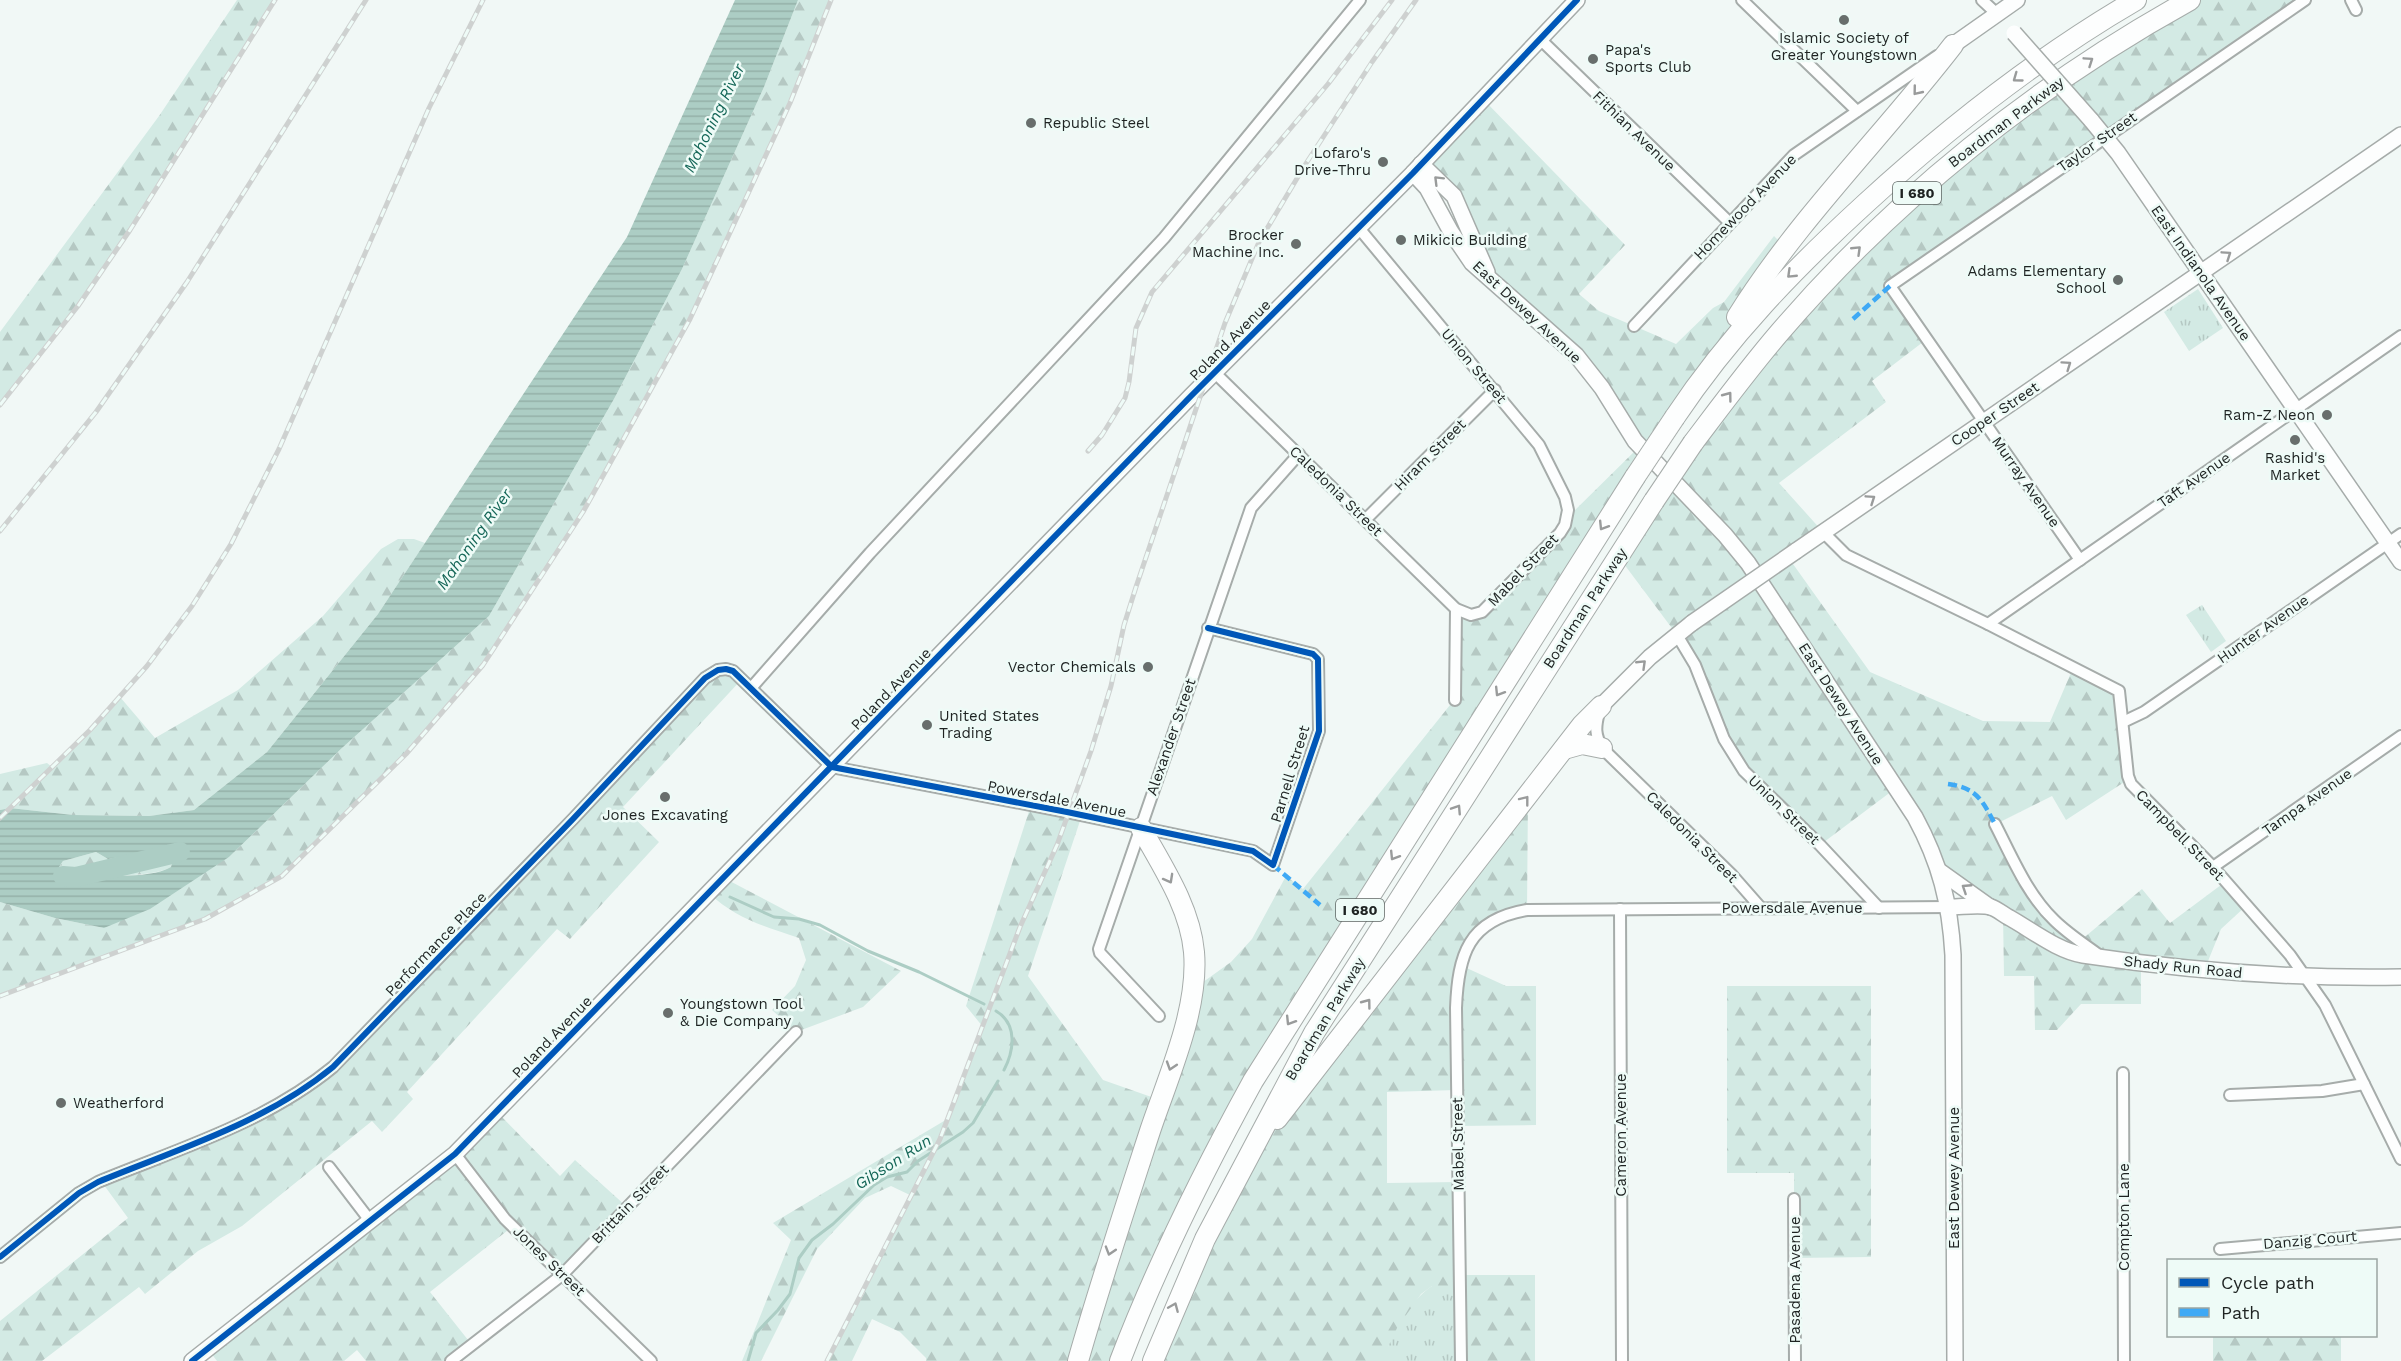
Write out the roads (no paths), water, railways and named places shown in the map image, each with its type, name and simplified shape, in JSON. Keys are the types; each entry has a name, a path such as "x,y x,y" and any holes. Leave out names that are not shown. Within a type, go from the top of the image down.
{"highway":[{"name":"Boardman Parkway","path":"1120,1361 1180,1222 1217,1145 1253,1081 1635,477 1687,399 1749,319 1786,279 1903,170 1947,132 2021,75 2136,0"},
{"name":"Boardman Parkway","path":"1153,1361 1176,1302 1232,1185 1314,1033 1693,443 1753,365 1804,305 1847,259 1926,185 2033,100 2100,54 2190,0"},
{"path":"1687,399 1745,305 1808,218 1917,92 1953,45"},
{"path":"1232,1185 1276,1120 1582,725 1601,706"},
{"path":"1564,749 1582,744 1602,748"},
{"path":"1078,1361 1114,1239 1184,1026 1194,977 1193,944 1185,912 1175,889 1141,828"}],"street":[{"path":"752,687 870,553 1164,238 1359,0"},
{"name":"Poland Avenue","path":"192,1361 456,1154 1417,168 1577,0"},
{"path":"1742,0 1857,111"},
{"name":"East Indianola Avenue","path":"1982,0 2105,136 2401,562"},
{"name":"Homewood Avenue","path":"1634,326 1794,155 2017,0"},
{"name":"Taylor Street","path":"1890,286 2305,0"},
{"name":"Fithian Avenue","path":"1540,39 1729,222"},
{"name":"Cooper Street","path":"1601,706 1650,657 1692,623 2401,135"},
{"path":"1417,168 1454,196 1491,280"},
{"name":"East Dewey Avenue","path":"1417,168 1465,254 1576,355 1602,388 1635,441 1725,535 1748,564 1916,817 1941,872 1950,907 1953,955 1955,1361"},
{"name":"Union Street","path":"1359,227 1542,450 1564,497 1568,517"},
{"name":"Murray Avenue","path":"1890,286 2080,560"},
{"name":"Taft Avenue","path":"1988,624 2401,336"},
{"name":"Caledonia Street","path":"1215,373 1456,609"},
{"name":"Hiram Street","path":"1366,519 1495,390"},
{"name":"Alexander Street","path":"1159,1016 1099,951 1251,508 1299,454"},
{"name":"Mabel Street","path":"1456,609 1471,615 1482,612 1560,532 1568,517"},
{"name":"Campbell Street","path":"1823,532 1846,555 2119,691 2128,776 2131,784 2213,867 2275,938 2325,1005 2401,1159"},
{"name":"Hunter Avenue","path":"2123,722 2144,712 2401,534"},
{"path":"1455,700 1456,609"},
{"name":"Parnell Street","path":"1208,628 1313,654 1318,659 1319,731 1273,865"},
{"name":"Union Street","path":"1677,635 1695,665 1724,739 1744,771 1820,845 1879,908"},
{"name":"Performance Place","path":"0,1257 79,1193 98,1182 258,1116 280,1105 318,1080 351,1051 711,674 726,669 733,671 832,767"},
{"path":"1601,706 1595,729 1602,748"},
{"name":"Tampa Avenue","path":"2213,867 2401,736"},
{"name":"Caledonia Street","path":"1602,748 1732,875 1761,908"},
{"name":"Powersdale Avenue","path":"832,767 1253,851 1273,865"},
{"name":"Shady Run Road","path":"1995,824 2028,888 2040,905 2055,922 2099,955 2127,963 2227,973 2401,977"},
{"path":"1941,872 1990,907"},
{"name":"Powersdale Avenue","path":"1479,932 1505,915 1527,910 1990,907 2068,951 2099,955"},
{"name":"Cameron Avenue","path":"1620,909 1622,1361"},
{"name":"Mabel Street","path":"1461,1361 1456,1008 1460,965 1469,945 1479,932"},
{"name":"Brittain Street","path":"452,1361 562,1275 796,1032"},
{"name":"Compton Lane","path":"2123,1073 2124,1361"},
{"path":"2230,1095 2322,1092 2364,1084"},
{"name":"Jones Street","path":"456,1154 506,1219 651,1361"},
{"path":"329,1167 371,1222"},
{"name":"Pasadena Avenue","path":"1794,1199 1795,1361"},
{"name":"Danzig Court","path":"2220,1249 2401,1233"}],"water":[{"path":"735,0 798,0 764,87 682,269 614,399 489,616 342,748 229,857 150,909 104,928 55,918 0,902 0,810 10,808 73,815 149,816 194,810 267,752 378,614 627,237","holes":["96,852 108,859 162,858 172,863 171,867 161,871 134,875 63,873 59,867 63,861"]}],"waterway":[{"name":"Mahoning River","path":"63,876 76,877 180,852"},
{"name":"Gibson Run","path":"730,897 774,917 799,919 820,925 868,951 919,972 984,1004"},
{"name":"Gibson Run","path":"996,1011 1003,1016 1011,1030 1012,1046 1004,1070"},
{"name":"Gibson Run","path":"748,1361 756,1333 790,1294 799,1258 812,1240 833,1224 874,1185 887,1177 907,1172 918,1161 963,1132 973,1123 998,1081"}],"railway":[{"path":"0,405 78,306 130,230 275,0"},
{"path":"0,531 96,412 187,282 366,0"},
{"path":"0,818 90,730 147,666 192,606 231,544 279,449 429,108 483,0"},
{"path":"0,996 205,919 282,876 406,754 483,665 583,512 690,319 790,103 831,0"},
{"path":"1088,451 1102,435 1125,398 1136,328 1152,292 1328,84 1392,0"},
{"path":"827,1361 940,1139 1020,927 1057,845 1091,751 1111,686 1124,625 1136,587 1225,323 1259,242 1305,165 1372,62 1416,0"}],"place":[{"name":"Islamic Society of Greater Youngstown","path":"1844,20"},
{"name":"Papa's Sports Club","path":"1593,59"},
{"name":"Republic Steel","path":"1031,123"},
{"name":"Lofaro's Drive-Thru","path":"1383,162"},
{"name":"Mikicic Building","path":"1401,240"},
{"name":"Brocker Machine Inc.","path":"1296,244"},
{"name":"Adams Elementary School","path":"2118,280"},
{"name":"Ram-Z Neon","path":"2327,415"},
{"name":"Rashid's Market","path":"2295,440"},
{"name":"Vector Chemicals","path":"1148,667"},
{"name":"United States Trading","path":"927,725"},
{"name":"Jones Excavating","path":"665,797"},
{"name":"Youngstown Tool & Die Company","path":"668,1013"},
{"name":"Weatherford","path":"61,1103"}]}
